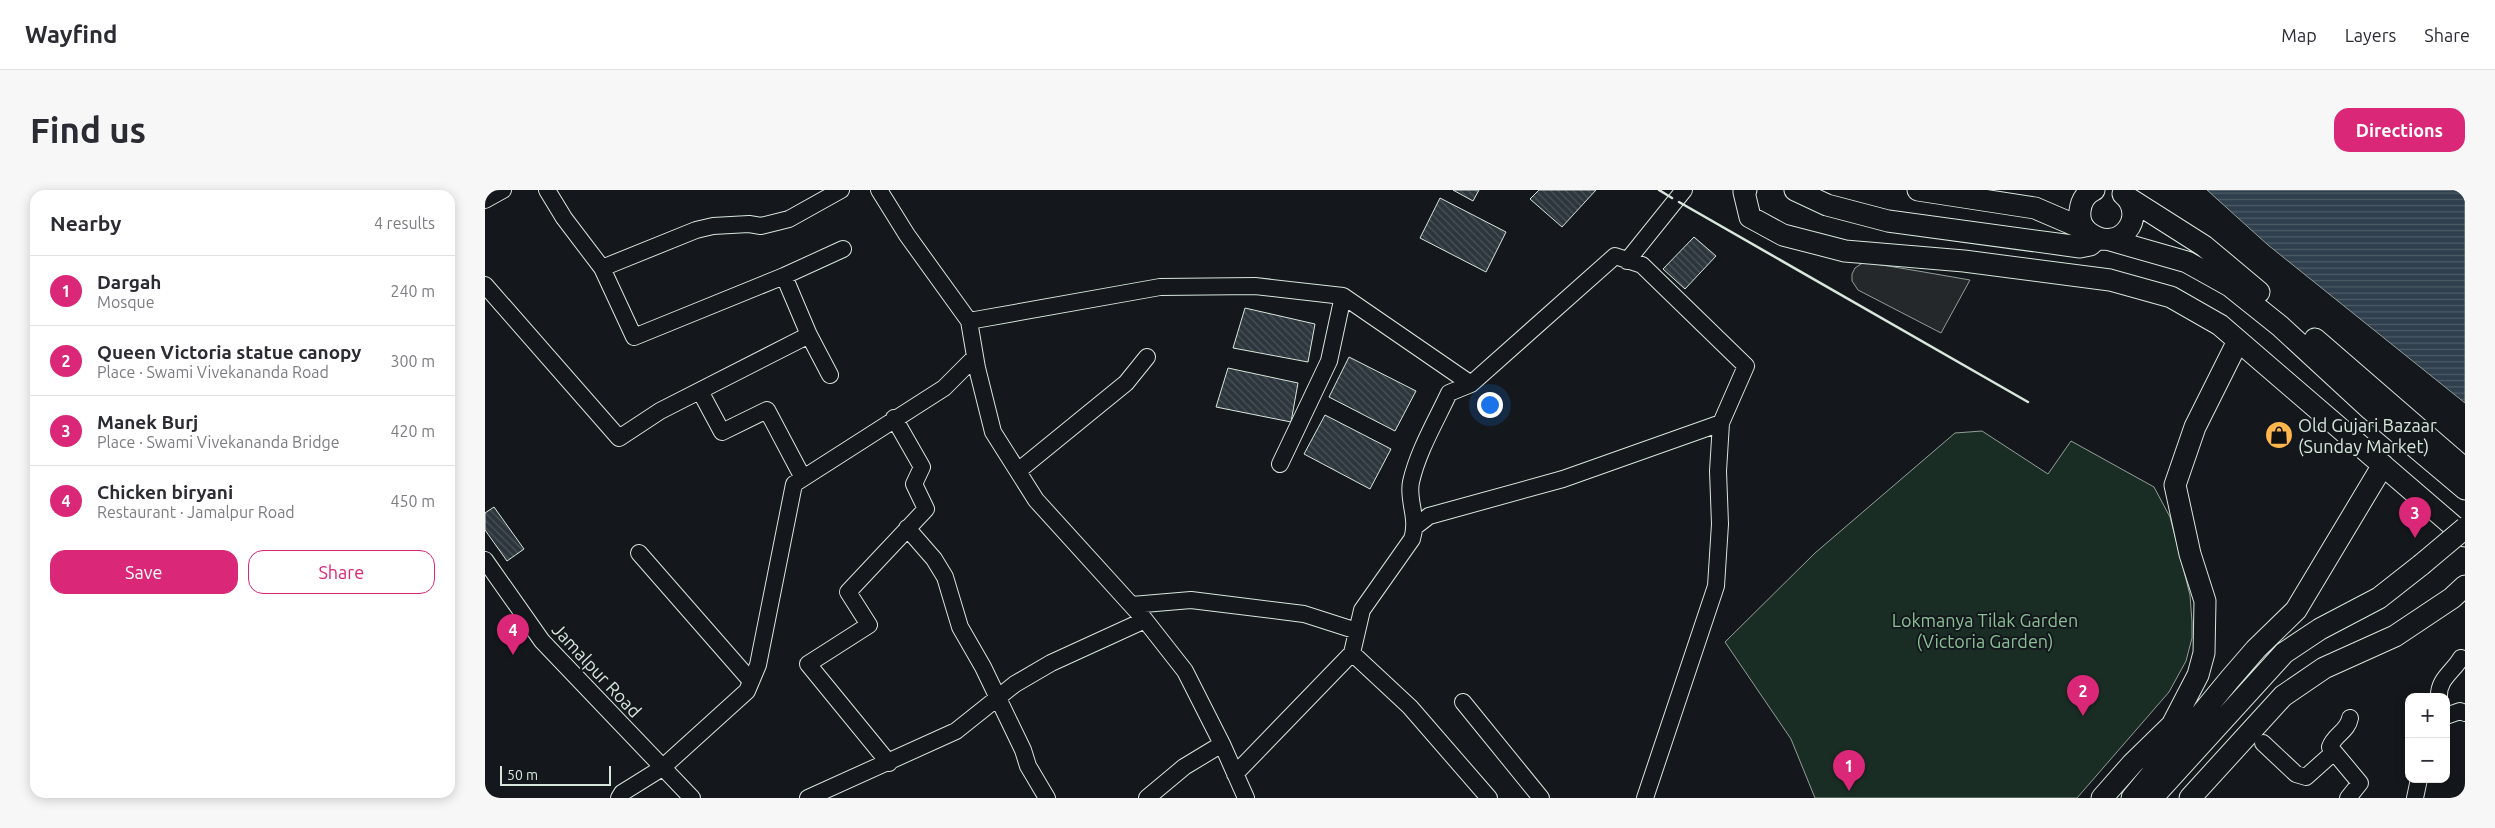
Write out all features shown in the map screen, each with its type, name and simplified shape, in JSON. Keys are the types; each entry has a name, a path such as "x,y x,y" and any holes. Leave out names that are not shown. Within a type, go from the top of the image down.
{"main road":[{"path":"1746,190 1744,192 1750,217 1783,235 1845,251 1964,261 2110,280 2171,297 2220,325 2465,536"},
{"path":"1795,190 1827,205 1888,221 2080,247 2090,245 2097,236"},
{"path":"1918,190 2035,208 2097,236 2187,262 2230,286 2280,326 2370,409 2465,489"},
{"path":"2094,190 2089,193 2081,204 2079,217 2097,236 2122,236 2131,225 2134,212 2124,195"},
{"path":"2124,195 2204,246 2465,469"},
{"path":"2102,798 2132,764 2172,725 2198,676 2204,653 2205,601 2190,554 2175,485 2195,426 2238,341"},
{"path":"2132,798 2229,679 2296,610 2383,466"},
{"path":"2152,798 2284,653 2320,628 2379,598 2465,528"},
{"path":"2190,798 2283,696 2324,668 2395,636 2459,592"}],"street":[{"path":"485,200 503,190"},
{"path":"547,190 564,218 602,268 634,337 784,276 843,249"},
{"path":"602,268 696,230 713,226 749,224 761,226 789,219 841,190"},
{"path":"879,190 907,235 969,321 975,357 993,432 1036,500 1132,605 1185,671 1222,744 1246,798"},
{"path":"1627,261 1684,190"},
{"path":"1416,526 1411,483 1431,431 1449,393 1471,384 1615,256 1642,265 1746,366 1721,424 1718,470 1720,524 1716,586 1645,798"},
{"path":"784,276 809,335 830,376"},
{"path":"485,285 619,438 659,411 700,391 736,370 809,335"},
{"path":"969,321 1160,287 1255,286 1343,296 1471,384"},
{"path":"1280,464 1329,361 1343,296"},
{"path":"619,798 622,793 662,768 747,691 758,665 794,484 894,418 944,388 975,357"},
{"path":"1018,471 1126,383 1147,357"},
{"path":"700,391 722,432 767,410 803,478"},
{"path":"889,762 808,664 869,625 848,592 926,509 914,484 922,467 894,418"},
{"path":"1235,774 1352,653 1362,610 1407,547 1416,526 1429,516 1563,480 1721,424"},
{"path":"907,528 934,558 945,577 959,627 999,698 1023,750 1028,766 1047,798"},
{"path":"639,552 751,681"},
{"name":"Jamalpur Road","path":"485,560 541,641 691,798"},
{"path":"1132,605 1191,600 1304,614 1357,631"},
{"path":"808,798 956,731 1015,684 1051,663 1145,620"},
{"path":"1352,653 1410,707 1489,798"},
{"path":"2440,693 2441,682 2456,667 2461,658"},
{"path":"1463,702 1541,798"},
{"path":"2348,798 2360,783 2330,747 2331,743 2347,726 2350,718"},
{"path":"2263,743 2296,774 2306,777 2333,752"},
{"path":"1147,798 1184,767 1222,744"},
{"path":"2415,798 2418,783"}],"green space":[{"name":"Lokmanya Tilak Garden (Victoria Garden)","path":"1982,431 2048,474 2071,441 2154,487 2170,517 2190,595 2192,638 2186,661 2169,692 2077,798 1815,798 1791,739 1725,642 1815,553 1955,433"}],"shaded area":[{"path":"1864,262 1970,280 1941,333 1858,290 1852,281 1852,274 1855,268"}],"water":[{"path":"2207,190 2465,190 2465,403 2268,245"}],"building":[{"path":"1453,190 1479,190 1473,201"},
{"path":"1539,190 1596,190 1562,227 1530,199"},
{"path":"1440,198 1506,232 1486,272 1420,238"},
{"path":"1694,237 1716,256 1685,289 1663,269"},
{"path":"1245,308 1315,324 1308,362 1233,348"},
{"path":"1349,357 1416,391 1395,431 1329,397"},
{"path":"1228,368 1298,383 1291,422 1216,407"},
{"path":"1325,415 1391,449 1370,489 1304,454"},
{"path":"494,507 524,549 507,561 485,530 485,513"}],"wall":[{"path":"1659,190 1672,198"},
{"path":"1679,202 2028,402"}],"place":[{"name":"Old Gujari Bazaar (Sunday Market)","path":"2279,435"},
{"name":"Manek Burj","path":"2415,538"},
{"name":"Chicken biryani","path":"513,655"},
{"name":"Queen Victoria statue canopy","path":"2083,716"},
{"name":"Dargah","path":"1849,791"}]}
